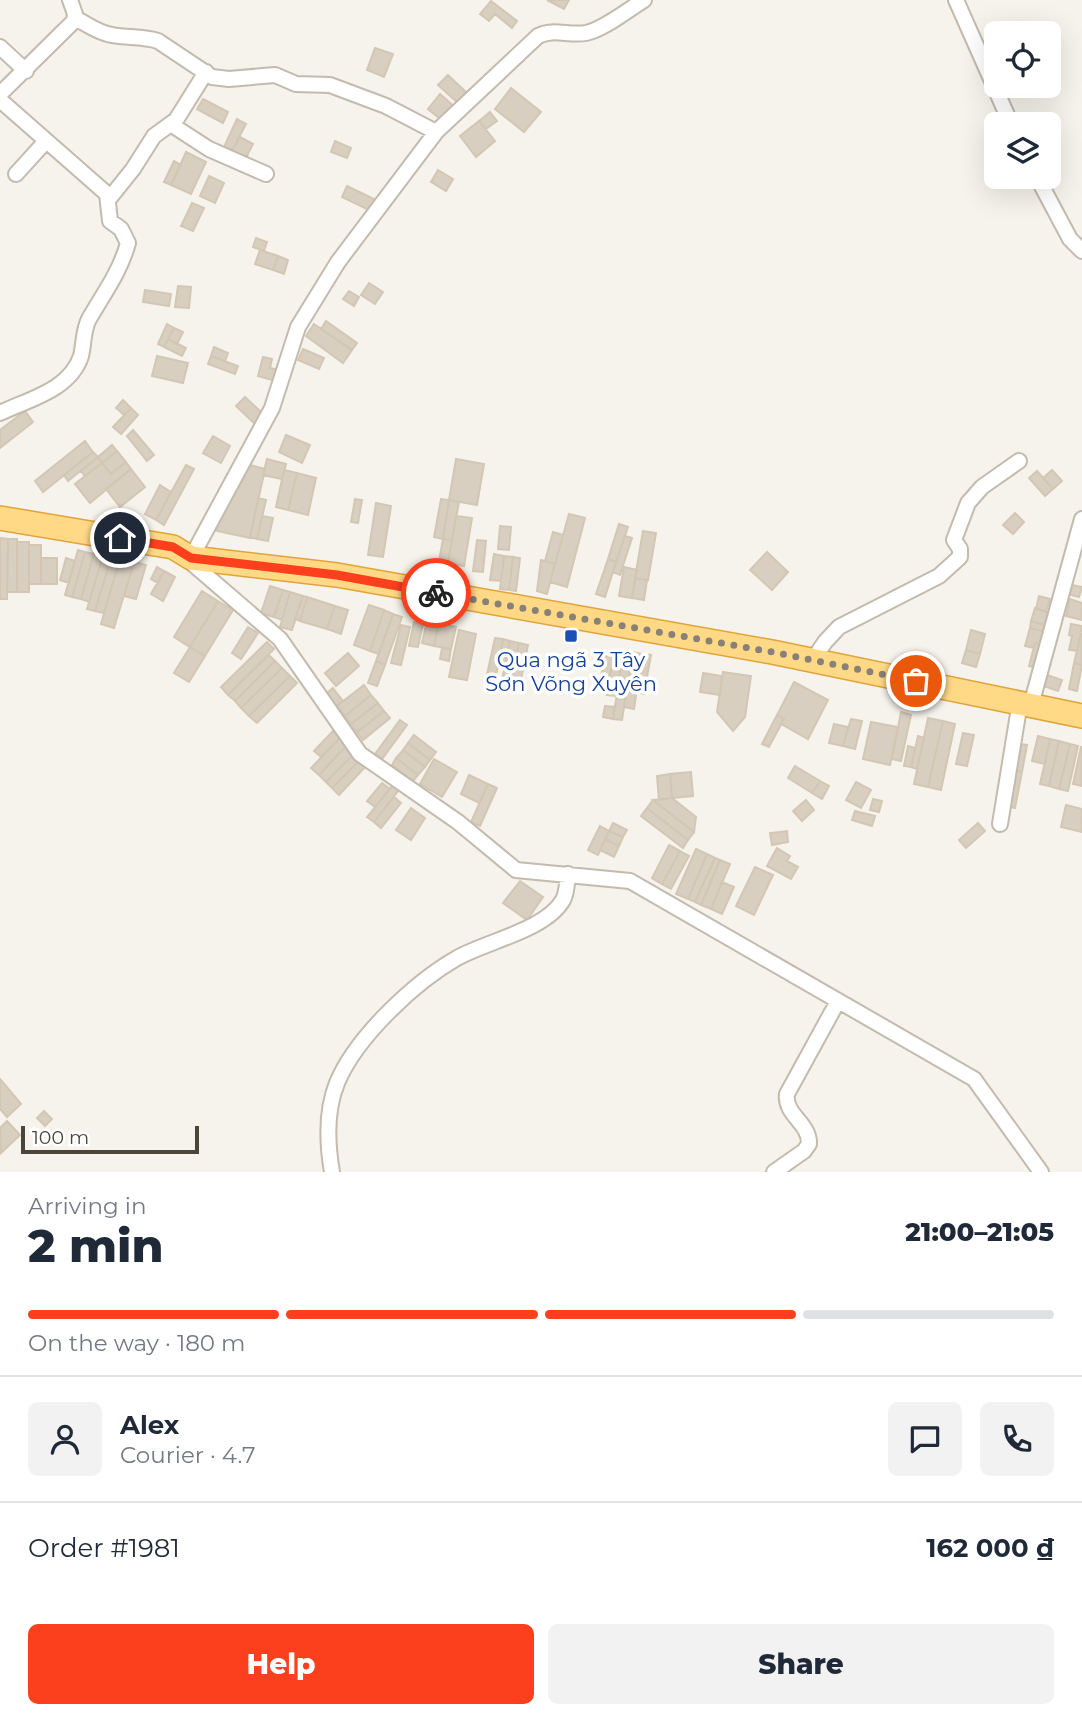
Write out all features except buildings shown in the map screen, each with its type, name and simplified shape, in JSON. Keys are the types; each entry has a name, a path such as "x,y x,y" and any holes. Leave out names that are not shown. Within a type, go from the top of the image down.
{"highway":[{"path":"0,518 182,553 337,575 813,660 1082,716"}],"street":[{"path":"70,0 75,18 100,32 148,37 158,41 212,77 229,79 275,75 296,84 330,85 386,106 436,132"},
{"path":"643,0 588,33 545,32 538,36 436,132 338,262 298,327 272,408 182,553 279,639 360,754 458,822 516,870 630,881 974,1079 1041,1172"},
{"path":"956,0 1006,112"},
{"path":"0,94 26,71 75,18"},
{"path":"0,47 26,71"},
{"path":"108,199 133,169 154,136 172,125 206,72"},
{"path":"0,100 107,194 110,220 126,235 128,243 122,265 89,319 80,356 68,378 49,391 0,413"},
{"path":"172,125 209,149 267,174"},
{"path":"16,174 46,141"},
{"path":"1043,189 1070,239 1082,251"},
{"path":"813,660 839,627 939,576 960,557 960,549 954,540 968,503 982,487 1019,461"},
{"path":"1000,824 1026,704 1082,519"},
{"path":"332,1172 328,1134 330,1108 337,1083 354,1053 397,1004 438,971 458,958 539,922 553,912 564,898 568,874"},
{"path":"774,1172 804,1151 808,1144 807,1129 789,1108 787,1094 838,1001"}],"way so far":[{"path":"436,593 772,652 916,681"}],"place":[{"name":"Qua ngã 3 Tây Sơn Võng Xuyên","path":"571,636"}],"route":[{"path":"120,538 173,547 191,558 337,575 436,593"}]}
